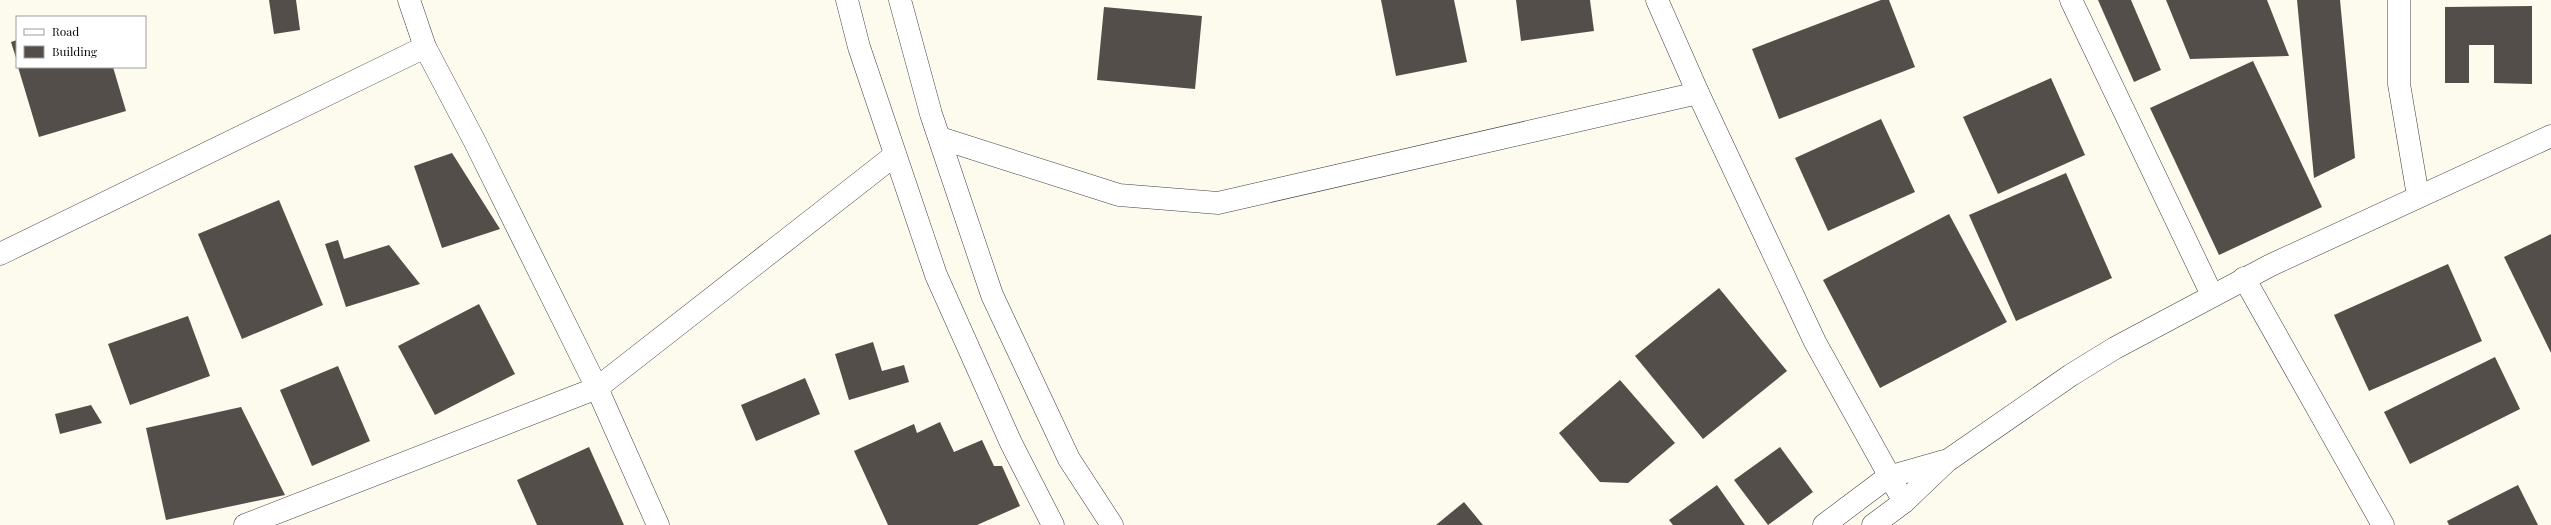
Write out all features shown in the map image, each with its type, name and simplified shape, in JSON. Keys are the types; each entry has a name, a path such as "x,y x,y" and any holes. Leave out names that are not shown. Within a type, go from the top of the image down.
{"street":[{"path":"409,0 425,47 478,148 597,388 658,525"},
{"path":"847,0 858,47 936,275 1048,524"},
{"path":"900,0 927,99 992,295 1069,459 1112,525"},
{"path":"1657,0 1698,93 1815,342 1888,477 1904,502"},
{"path":"2071,0 2212,295"},
{"path":"2399,0 2399,84 2418,196"},
{"path":"0,254 425,47"},
{"path":"940,138 1119,195 1218,203 1698,93"},
{"path":"1873,525 1904,502 1947,461 2071,375 2244,278 2418,196 2551,136"},
{"path":"245,525 597,388 895,155"},
{"path":"2244,278 2383,525"},
{"path":"1824,525 1888,477 1947,461"}],"building":[{"path":"269,0 296,0 300,30 274,34"},
{"path":"1381,0 1454,0 1467,62 1396,76"},
{"path":"1516,0 1590,0 1594,31 1521,41"},
{"path":"1881,0 1889,0 1915,67 1779,119 1752,49"},
{"path":"2098,0 2131,0 2161,70 2134,82"},
{"path":"2166,0 2267,0 2289,56 2190,59"},
{"path":"2297,0 2340,0 2355,158 2314,178"},
{"path":"2532,6 2532,84 2494,83 2494,45 2469,45 2469,83 2445,83 2445,7"},
{"path":"1104,7 1202,16 1195,89 1097,80"},
{"path":"16,40 16,58 11,42"},
{"path":"2253,61 2322,207 2219,255 2150,108"},
{"path":"18,68 113,68 126,111 39,137"},
{"path":"2051,78 2085,155 1998,194 1963,117"},
{"path":"1881,119 1915,192 1828,231 1795,158"},
{"path":"452,153 500,229 442,248 414,166"},
{"path":"2066,173 2112,278 2016,321 1969,215"},
{"path":"279,200 323,305 242,339 198,234"},
{"path":"1949,214 2007,322 1880,388 1823,280"},
{"path":"2551,234 2551,353 2504,257"},
{"path":"338,240 344,259 389,245 420,284 346,307 325,244"},
{"path":"2448,264 2482,341 2369,391 2334,315"},
{"path":"1719,288 1787,371 1703,439 1635,356"},
{"path":"479,304 515,374 435,415 398,346"},
{"path":"188,316 210,376 130,405 108,344"},
{"path":"873,342 882,371 904,365 909,382 849,400 835,354"},
{"path":"2495,357 2520,409 2410,464 2384,412"},
{"path":"338,366 370,441 312,466 280,390"},
{"path":"805,378 820,414 756,441 741,405"},
{"path":"1620,380 1675,443 1628,483 1600,482 1559,433"},
{"path":"91,405 102,423 60,434 55,414"},
{"path":"241,407 285,495 166,520 146,428"},
{"path":"940,422 954,452 982,440 994,466 1002,466 1020,506 977,525 888,525 854,451 914,424 917,433"},
{"path":"589,447 624,525 537,525 517,480"},
{"path":"1780,447 1813,492 1768,525 1734,480"},
{"path":"1717,485 1745,525 1673,525 1669,520"},
{"path":"2518,485 2538,525 2449,525 2447,521"},
{"path":"1464,502 1483,525 1436,525"}]}
